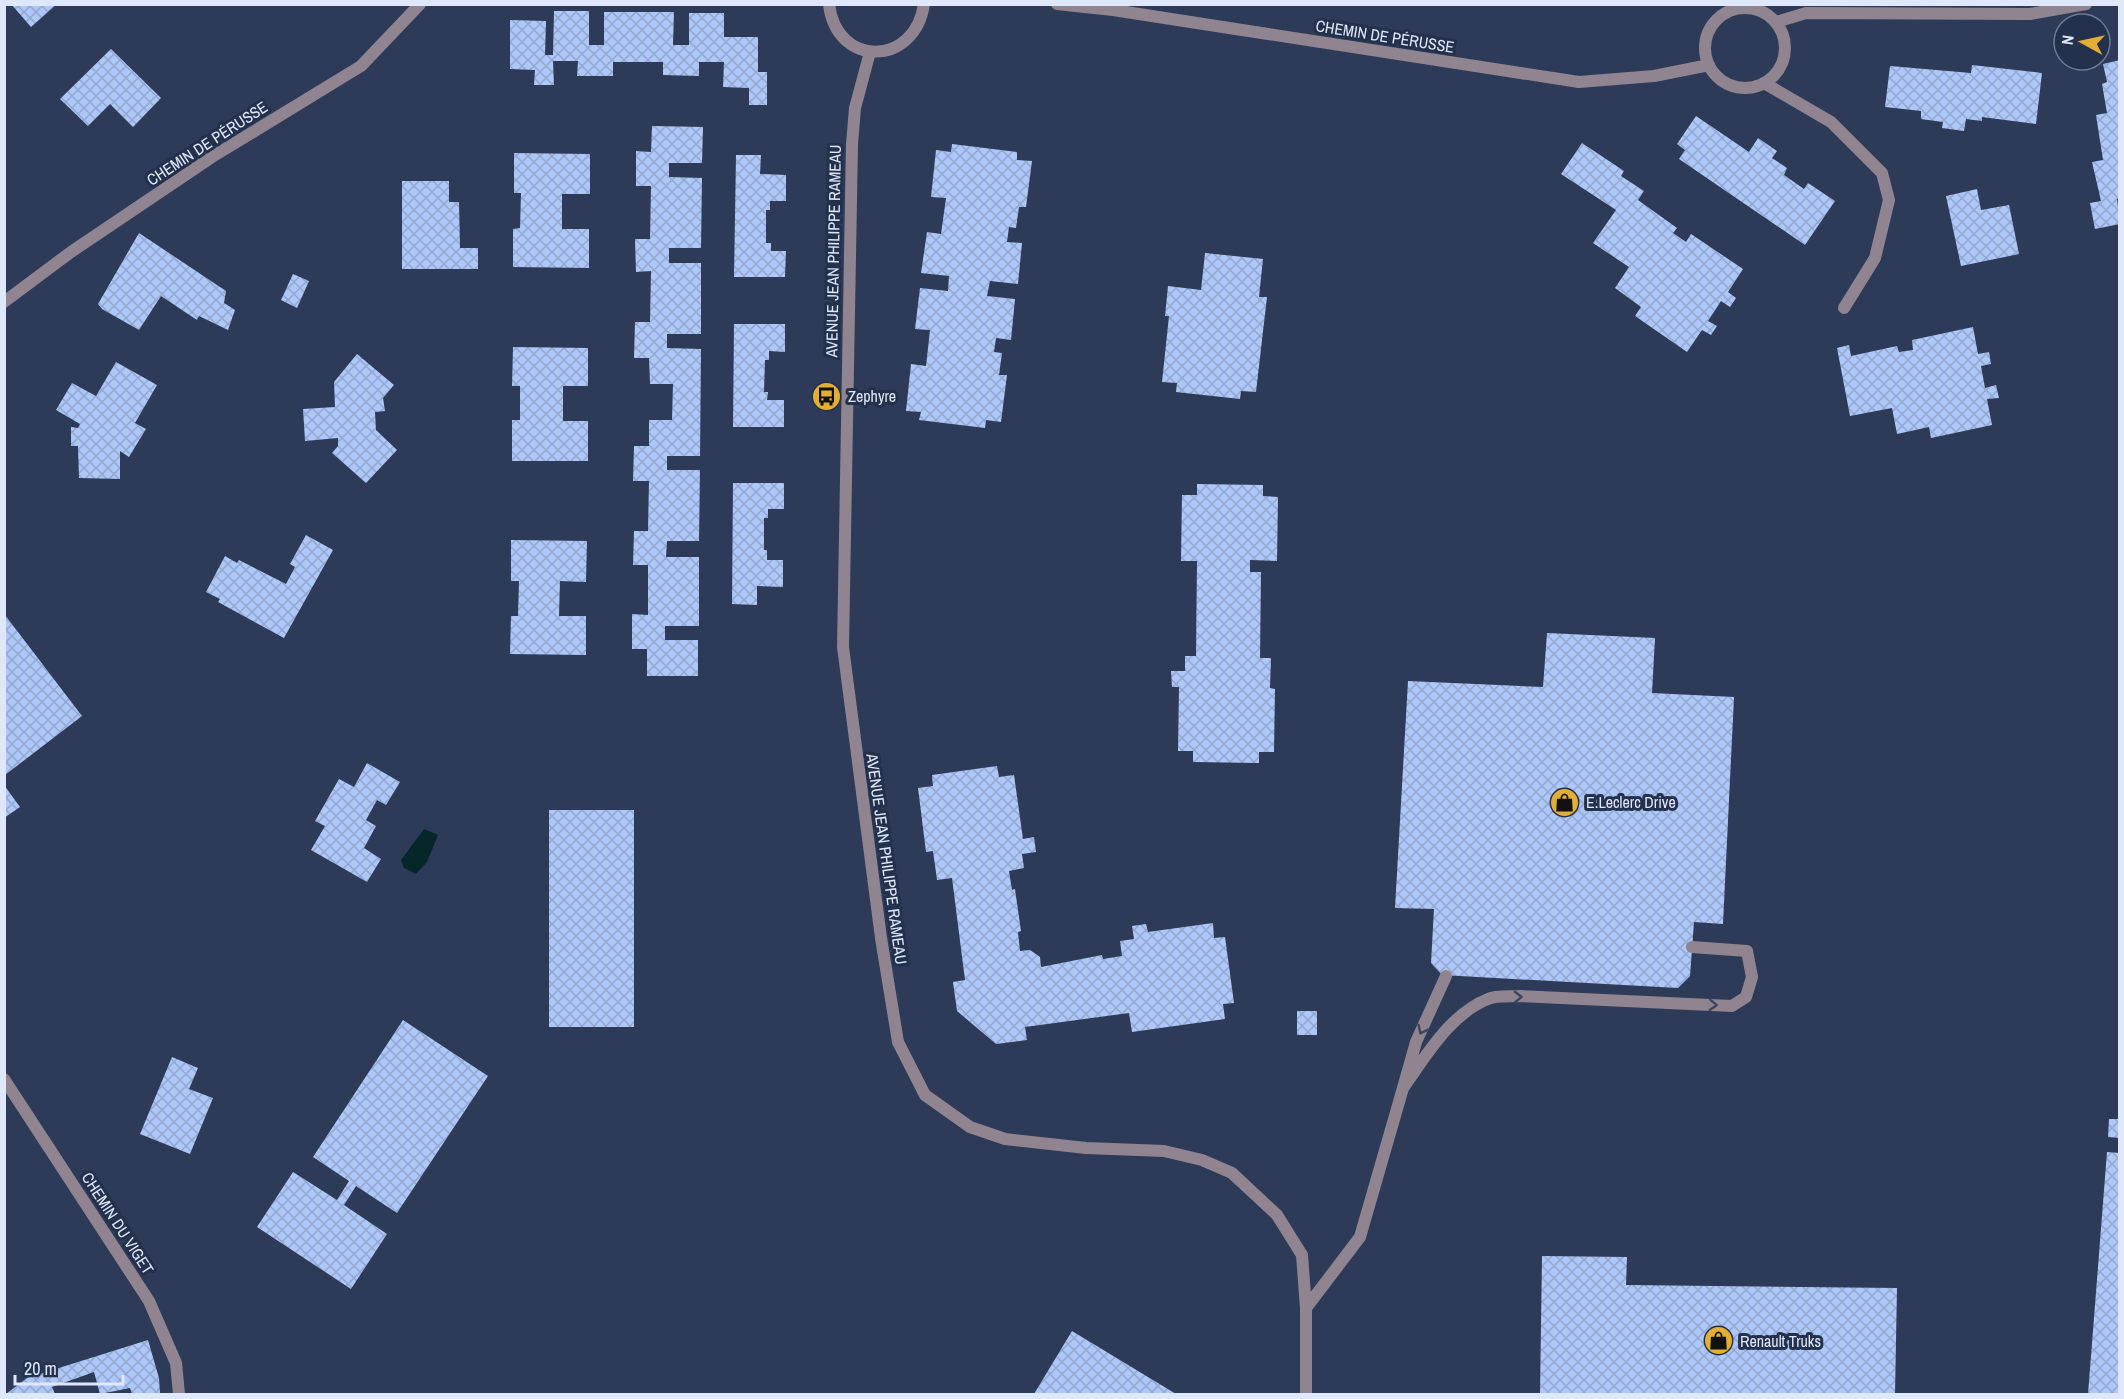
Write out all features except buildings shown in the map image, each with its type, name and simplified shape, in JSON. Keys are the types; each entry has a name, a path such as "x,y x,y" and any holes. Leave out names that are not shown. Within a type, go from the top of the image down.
{"street":[{"name":"CHEMIN DE PÉRUSSE","path":"4,302 71,252 213,157 361,66 420,4"},
{"path":"829,4 832,22 840,36 854,47 870,52 886,51 902,45 914,34 922,20 924,4"},
{"name":"CHEMIN DE PÉRUSSE","path":"1057,4 1113,10 1579,82 1654,76 1708,64"},
{"path":"1776,22 1806,14 2030,14 2086,4"},
{"path":"1732,7 1755,9 1776,22 1783,34 1785,48 1782,63 1775,74 1764,83 1752,87 1738,87 1717,76 1708,64 1705,46 1708,33 1720,16 1732,7"},
{"name":"AVENUE JEAN PHILIPPE RAMEAU","path":"870,52 855,108 852,144 843,647 881,938 898,1042 925,1095 970,1127 1005,1139 1086,1148 1164,1151 1202,1160 1232,1173 1277,1215 1302,1255 1306,1308 1306,1395"},
{"path":"1764,83 1831,122 1882,173 1889,200 1875,258 1844,308"},
{"path":"1403,1088 1439,1039 1464,1013 1490,998 1521,996 1732,1006 1746,998 1752,977 1747,951 1692,947"},
{"path":"1306,1308 1360,1237 1416,1042 1446,976"},
{"name":"CHEMIN DU VIGET","path":"4,1079 149,1301 176,1363 179,1395"}],"shaded area":[{"path":"424,829 438,835 427,862 416,874 404,868 401,860"}],"place":[{"name":"Zephyre","path":"827,396"},
{"name":"E.Leclerc Drive","path":"1565,802"},
{"name":"Renault Truks","path":"1719,1341"}]}
